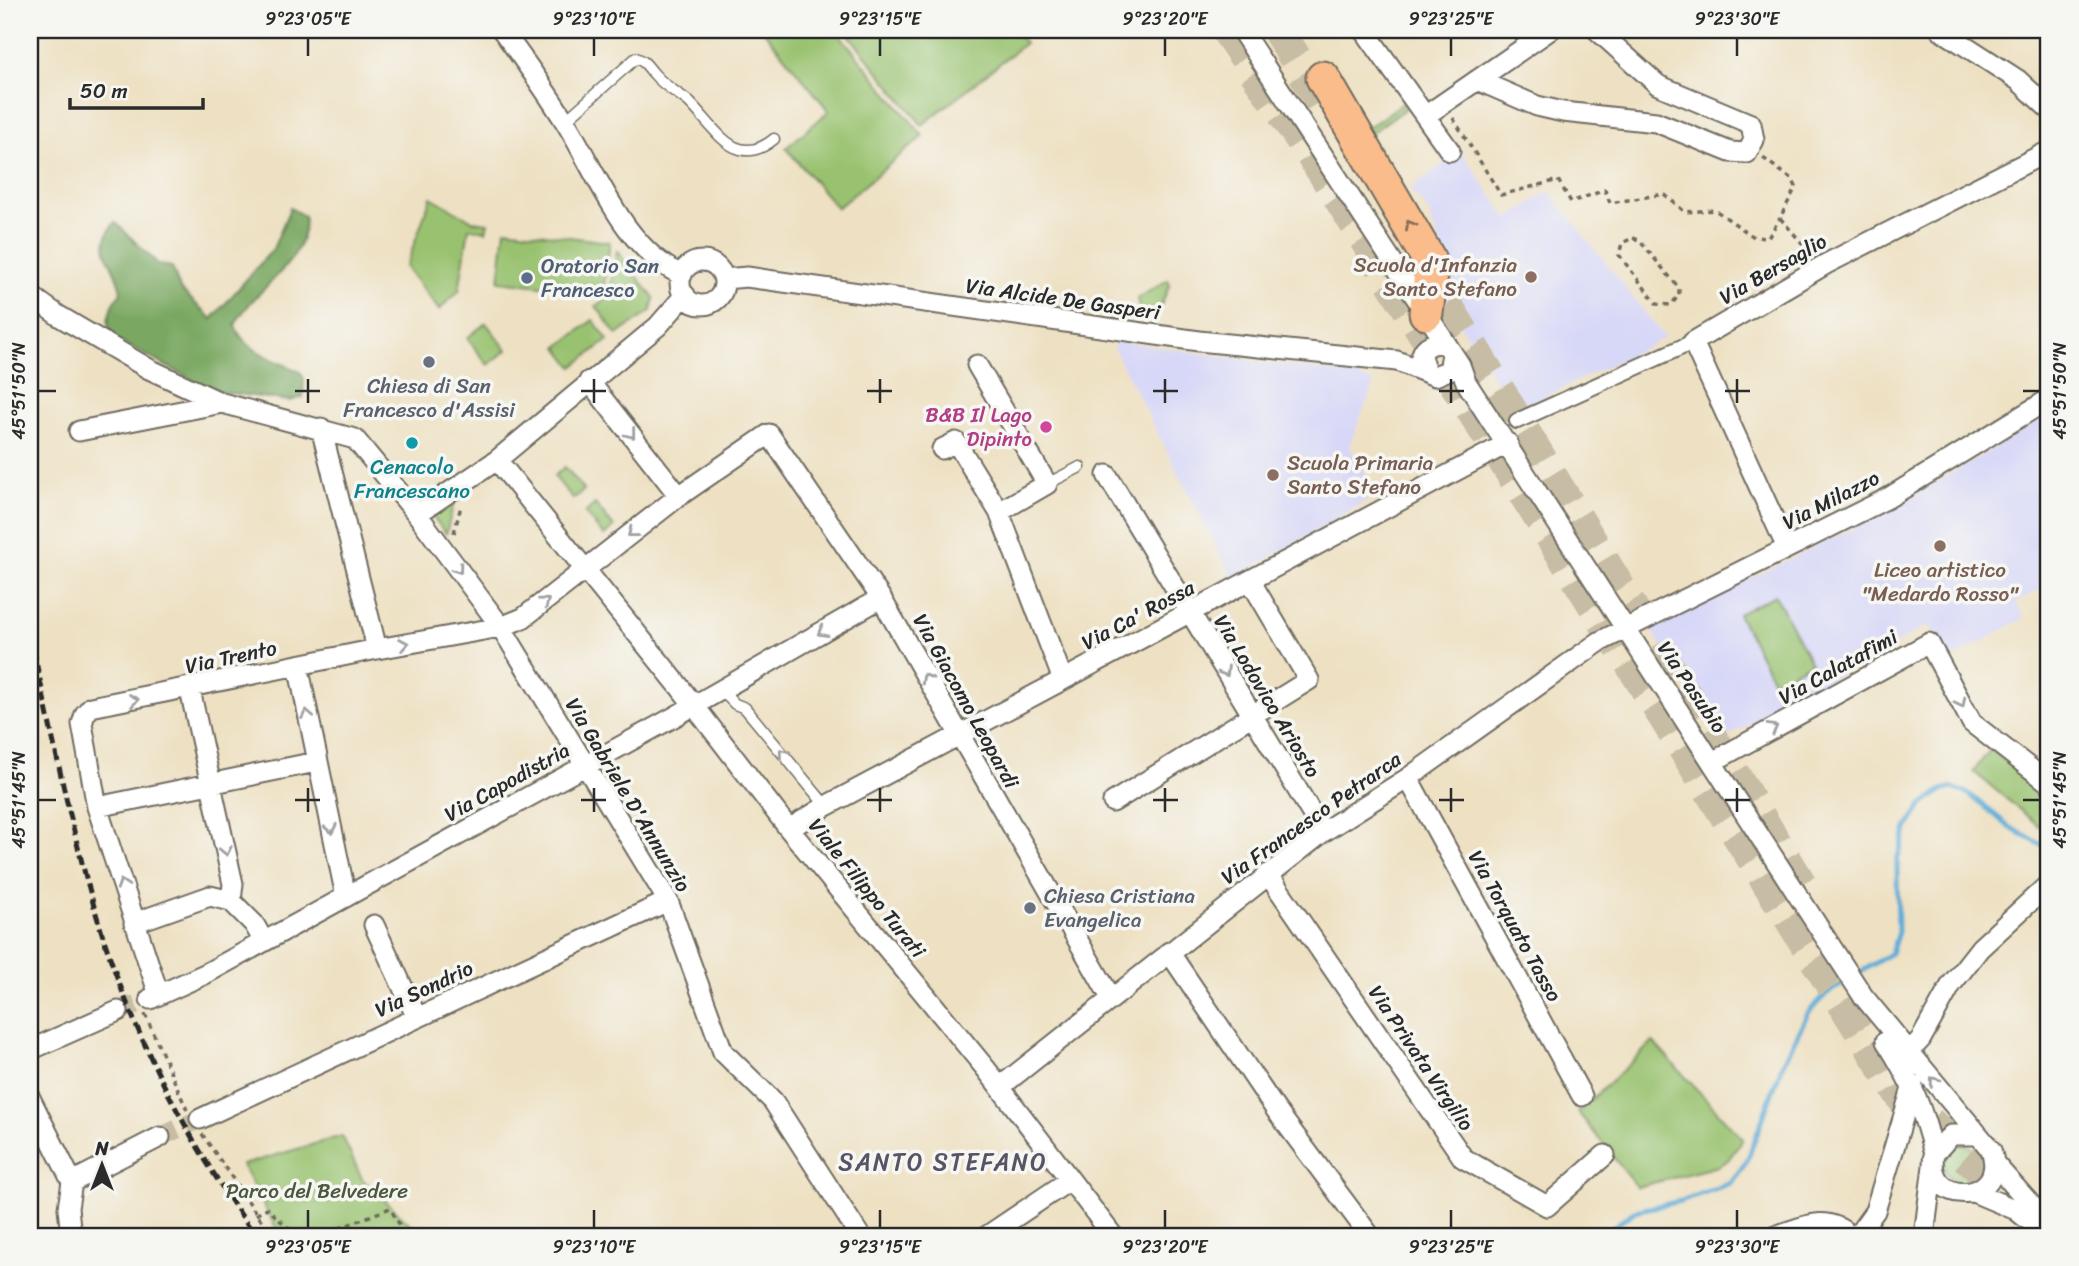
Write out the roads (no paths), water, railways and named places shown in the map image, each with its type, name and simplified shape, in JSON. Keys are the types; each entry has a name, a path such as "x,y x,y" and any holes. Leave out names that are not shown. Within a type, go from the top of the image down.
{"highway":[{"path":"1323,78 1428,258 1435,347"}],"street":[{"path":"502,30 565,121 642,247 661,266 682,275"},
{"path":"1241,30 1435,347"},
{"path":"1364,30 1450,151"},
{"path":"1425,116 1550,30"},
{"path":"1477,80 1550,109 1656,122 1730,152 1747,153 1754,140 1751,124 1658,85 1597,30"},
{"path":"1941,30 2018,80 2049,109"},
{"name":"Via Bersaglio","path":"1509,429 1693,342 1822,266 2049,150"},
{"path":"704,261 717,267 724,279 722,293 711,303 696,304 681,289 682,275 691,264 704,261"},
{"name":"Via Alcide De Gasperi","path":"724,279 747,277 1199,341 1397,361 1435,347"},
{"path":"30,295 59,316 149,369 222,403"},
{"path":"417,514 497,460 589,380 658,326 685,295"},
{"path":"1693,342 1787,548"},
{"name":"Via Pasubio","path":"1435,347 1509,429 1626,627 1863,996 1976,1135"},
{"path":"977,365 1047,484 999,512"},
{"path":"589,380 679,496"},
{"name":"Via Milazzo","path":"1626,627 1888,498 2049,399"},
{"path":"79,431 222,403"},
{"name":"Via Gabriele D'Annunzio","path":"222,403 355,439 417,514 501,627 668,901 723,1052 773,1101 860,1236"},
{"path":"321,428 377,649"},
{"name":"Via Ca' Rossa","path":"789,829 826,806 1251,582 1509,429"},
{"name":"Via Trento","path":"155,997 97,807 82,723 85,714 92,707 190,690 377,649 501,627 523,618 679,496 769,433"},
{"name":"Via Giacomo Leopardi","path":"769,433 881,598 959,738 1111,998"},
{"path":"942,449 956,442 999,512 1063,680"},
{"name":"Viale Filippo Turati","path":"497,460 789,829 1000,1087 1113,1236"},
{"name":"Via Lodovico Ariosto","path":"1107,475 1323,832"},
{"path":"1113,802 1309,680 1251,582"},
{"name":"Via Capodistria","path":"155,997 205,974 346,897 722,690 881,598"},
{"name":"Via Francesco Petrarca","path":"1000,1087 1323,832 1408,778 1599,642 1626,627"},
{"name":"Via Calatafimi","path":"1714,761 1929,643 1972,723 2049,783"},
{"path":"298,665 346,897"},
{"path":"190,690 233,884 231,901"},
{"path":"97,807 316,762"},
{"name":"Via Torquato Tasso","path":"1408,778 1582,1096"},
{"name":"Via Privata Virgilio","path":"1268,874 1463,1158 1547,1206 1605,1155"},
{"path":"1909,1052 1921,1039 1951,985 1980,948 2049,884"},
{"path":"134,923 210,896 231,901 254,924 263,940"},
{"name":"Via Sondrio","path":"200,1119 668,901"},
{"path":"374,925 417,1018"},
{"path":"1166,955 1370,1236"},
{"path":"30,1050 118,1011"},
{"name":"Via Pasubio","path":"1878,1017 1880,1031 1913,1085 1923,1107 1934,1160"},
{"path":"1857,1236 1875,1211 1902,1125 1908,1093 1913,1085"},
{"path":"30,1098 72,1182 68,1208 71,1236"},
{"path":"1925,1233 1934,1160 1951,1135 1976,1135 1987,1143 1994,1163 2049,1226"},
{"path":"72,1182 160,1137"},
{"path":"1934,1160 1940,1183 2016,1210 2048,1236"},
{"path":"1925,1233 1938,1207 1988,1181 1994,1163"},
{"path":"987,1236 1070,1180"},
{"path":"1775,1236 1817,1223 1838,1224 1850,1236"}],"lane":[{"path":"565,121 636,58 646,62 654,75 689,103 730,145 748,152 764,147 774,139"},
{"path":"1047,484 1080,467"},
{"path":"722,690 736,704 745,708 826,806"},
{"path":"1166,955 1256,1097"}],"waterway":[{"path":"1601,1236 1635,1211 1681,1201 1731,1183 1747,1161 1782,1066 1808,1013 1826,994 1891,953 1898,932 1897,860 1907,828 1922,805 1942,790 1953,788 1969,794 2011,828 2049,849"}],"tunnel":[{"path":"1227,30 1322,170 1904,1100 2043,1225"},
{"path":"1278,30 1330,115"},
{"path":"1420,262 1801,885"},
{"path":"118,1011 150,999"},
{"path":"160,1137 200,1119"}],"railway":[{"path":"30,635 83,866 121,988 139,1032 181,1117 204,1159 256,1236"}],"place":[{"name":"Scuola d'Infanzia Santo Stefano","path":"1531,277"},
{"name":"Oratorio San Francesco","path":"527,278"},
{"name":"Chiesa di San Francesco d'Assisi","path":"429,362"},
{"name":"B&B Il Lago Dipinto","path":"1046,427"},
{"name":"Cenacolo Francescano","path":"412,443"},
{"name":"Scuola Primaria Santo Stefano","path":"1273,475"},
{"name":"Liceo artistico \"Medardo Rosso\"","path":"1940,546"},
{"name":"Chiesa Cristiana Evangelica","path":"1030,908"}],"district":[{"name":"SANTO STEFANO","path":"943,1162"}],"park label":[{"name":"Parco del Belvedere","path":"317,1191"}]}
